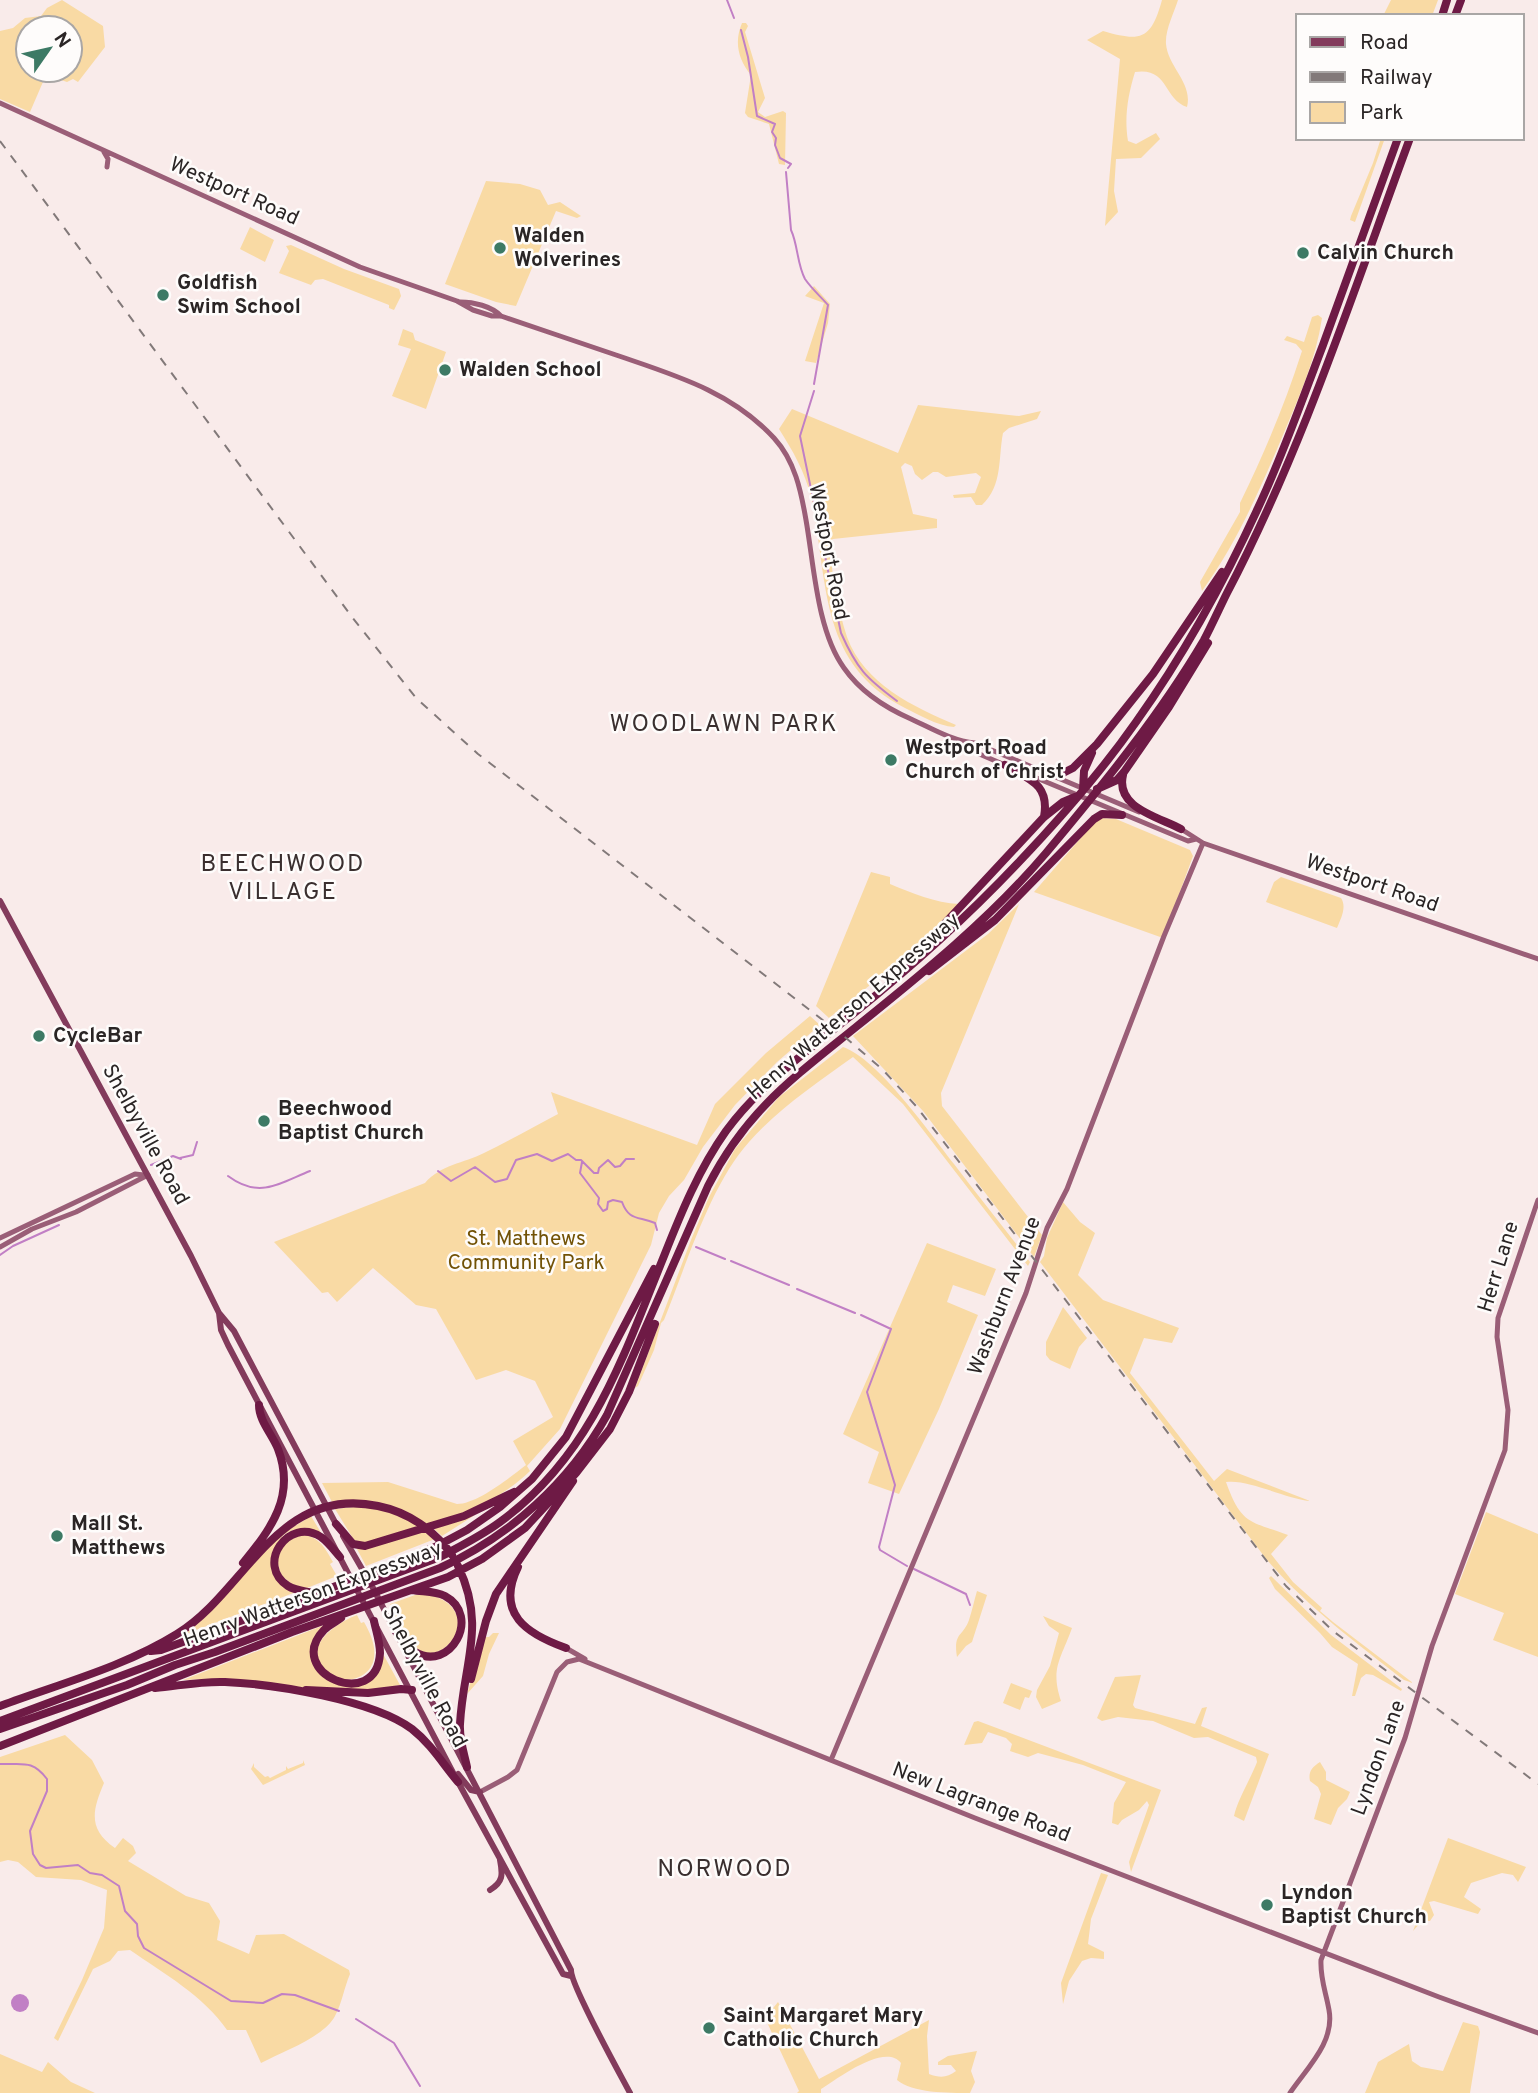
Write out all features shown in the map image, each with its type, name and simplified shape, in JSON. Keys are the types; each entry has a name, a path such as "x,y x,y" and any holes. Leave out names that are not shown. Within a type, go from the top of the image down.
{"highway":[{"path":"1456,13 1462,0"},
{"name":"Henry Watterson Expressway","path":"386,1589 489,1530 526,1501 564,1461 606,1397 700,1174 735,1120 772,1080 850,1017 972,911 1059,817 1152,699 1208,606 1243,540 1291,430 1397,140"},
{"name":"Henry Watterson Expressway","path":"0,1721 345,1594 386,1589 448,1565 499,1535 533,1508 571,1468 600,1427 618,1394 714,1175 741,1133 784,1084 882,1006 972,928 1045,853 1111,771 1189,663 1243,563 1297,445 1409,140"},
{"path":"1048,775 1063,773 1073,768 1097,744 1153,674 1243,540"},
{"path":"873,997 945,925 1044,817 1063,802 1109,785 1124,772 1196,663 1215,628 1243,563"},
{"path":"1080,832 1085,821 1084,771 1097,744"},
{"path":"1005,765 1040,787 1045,799 1044,817"},
{"path":"1124,772 1122,790 1130,804 1181,828"},
{"path":"882,1006 995,920 1080,832 1102,814 1122,814"},
{"path":"147,1652 161,1650 435,1547 467,1530 523,1487 553,1455 574,1424 675,1229"},
{"path":"410,1590 463,1569 513,1538 576,1473 610,1429 626,1399 684,1242"},
{"path":"206,1610 266,1535 280,1506 284,1489 281,1461 278,1448 259,1413 259,1405"},
{"path":"464,1694 494,1599 571,1486 576,1473"},
{"path":"336,1524 353,1544 369,1545 464,1516 523,1487"},
{"path":"0,1706 147,1652 185,1629 273,1538 306,1515 331,1507 374,1505 401,1513 439,1538 455,1560 465,1582 474,1622 460,1726 467,1767"},
{"path":"314,1593 289,1587 279,1577 274,1560 281,1543 297,1532 310,1532 323,1539 340,1557"},
{"path":"532,1543 513,1579 511,1593 514,1611 532,1634 566,1648"},
{"path":"0,1746 350,1608 386,1589 435,1593 451,1601 461,1617 461,1633 449,1649 439,1655 429,1656 413,1651 396,1632"},
{"path":"350,1608 324,1630 316,1646 318,1666 336,1682 349,1685 358,1683 374,1671 380,1654 374,1621"},
{"name":"Henry Watterson Expressway","path":"0,1729 350,1608"},
{"path":"148,1688 225,1682 293,1691 370,1707 396,1719 424,1740 458,1782"},
{"path":"293,1691 368,1693 412,1690"}],"main road":[{"name":"Westport Road","path":"0,103 360,267 457,301 493,309 501,316 696,384 730,401 759,422 782,449 798,480 827,632 844,669 866,692 889,708 963,742 975,743 1048,775 1122,814 1188,842 1196,839"},
{"path":"102,150 108,159 107,167"},
{"name":"Westport Road","path":"963,742 970,750 1005,765 1181,828 1203,843 1538,959"},
{"name":"Washburn Avenue","path":"831,1760 1022,1303 1047,1228 1067,1189 1163,938 1203,843"},
{"name":"Shelbyville Road","path":"0,901 219,1313 233,1331 396,1632 571,1970 571,1976 630,2093"},
{"path":"0,1238 135,1174 148,1175"},
{"path":"0,1247 32,1229 76,1212 148,1175"},
{"name":"Herr Lane","path":"1509,1427 1497,1318 1538,1200"},
{"name":"Shelbyville Road","path":"219,1313 221,1330 259,1405 412,1690 458,1782 563,1974 571,1976"},
{"name":"Lyndon Lane","path":"1290,2093 1323,2046 1329,2032 1329,2010 1320,1969 1324,1952 1405,1738 1432,1646 1506,1450 1509,1427"},
{"name":"New Lagrange Road","path":"566,1648 588,1661 831,1760 1538,2033"},
{"path":"450,1764 470,1788 480,1792 508,1777 517,1770 560,1668 573,1660 588,1661"},
{"path":"490,1890 502,1877 499,1855"}],"green space":[{"path":"62,0 103,26 105,47 84,74 84,14 42,14 47,8"},
{"path":"1162,0 1178,0 1168,27 1166,44 1187,90 1187,107 1179,103 1154,74 1135,72 1127,106 1128,141 1136,144 1156,133 1160,139 1141,158 1116,159 1114,191 1118,212 1105,226 1120,59 1087,40 1103,31 1135,37 1143,35 1153,23"},
{"path":"1391,0 1438,0 1433,14 1384,14"},
{"path":"742,23 748,26 745,32 765,98 758,112 765,117 783,111 786,113 785,165 779,164 769,124 748,117 745,113 751,75 739,50 738,37"},
{"path":"13,28 14,84 42,84 30,112 0,99 0,31"},
{"path":"1380,140 1384,140 1355,222 1350,220 1351,216"},
{"name":"Walden Wolverines","path":"486,181 520,184 540,190 548,205 560,202 581,216 577,218 556,211 516,306 445,284"},
{"path":"250,227 274,240 265,262 240,249"},
{"path":"291,245 344,269 399,289 401,296 394,310 389,308 389,305 323,279 315,280 311,285 279,273 289,251 286,246"},
{"path":"814,286 830,304 828,323 816,363 805,361 824,303 805,296"},
{"path":"1318,315 1322,318 1316,348 1289,421 1247,515 1202,591 1200,582 1240,512 1240,503 1274,428 1302,351 1296,344 1284,340 1287,336 1304,342 1312,317"},
{"path":"403,329 413,333 415,340 446,352 426,409 392,396 411,349 398,345"},
{"path":"918,405 1019,416 1041,411 1037,419 1009,428 1003,433 997,480 982,505 976,505 971,497 954,498 953,495 975,493 981,477 976,473 946,477 933,472 922,480 915,474 912,466 905,463 901,467 913,514 937,519 937,528 833,539 828,542 841,614 855,654 865,668 892,692 956,725 954,727 922,717 876,689 856,668 841,643 825,588 811,497 798,462 779,429 792,409 898,453"},
{"path":"1101,818 1116,819 1190,850 1193,856 1163,938 1034,892"},
{"path":"871,872 890,877 890,884 915,894 959,904 915,949 829,1018 816,1006"},
{"path":"1281,877 1341,898 1343,909 1337,928 1266,902 1274,882"},
{"path":"1019,904 941,1093 942,1106 1042,1235 1034,1257 923,1111 853,1036 988,934"},
{"name":"St. Matthews Community Park","path":"810,1016 820,1025 777,1062 735,1105 703,1147 684,1180 669,1196 659,1213 651,1245 560,1429 527,1466 530,1471 495,1497 455,1516 370,1542 359,1543 354,1540 335,1509 354,1507 352,1501 332,1502 322,1483 388,1482 457,1504 465,1503 493,1489 526,1465 513,1441 553,1417 535,1381 506,1370 476,1380 436,1309 416,1305 373,1268 337,1302 328,1292 322,1293 274,1242 425,1183 445,1168 484,1153 558,1114 551,1092 697,1145 715,1104 766,1053"},
{"path":"843,1047 872,1066 903,1098 1030,1262 1028,1266 903,1104 853,1057 772,1118 735,1160 722,1180 700,1227 661,1323 654,1350 635,1388 691,1240 709,1197 735,1149 779,1097"},
{"path":"1063,1202 1080,1222 1095,1233 1078,1275 1103,1300 1179,1328 1172,1343 1144,1338 1130,1373 1214,1481 1227,1469 1310,1501 1245,1483 1226,1482 1242,1514 1255,1523 1288,1535 1271,1554 1293,1582 1322,1608 1320,1611 1333,1622 1413,1683 1404,1680 1332,1623 1267,1560 1040,1262"},
{"path":"927,1243 996,1269 985,1296 953,1285 947,1302 978,1315 939,1409 899,1494 868,1483 879,1452 843,1434"},
{"path":"1063,1307 1087,1338 1079,1347 1070,1369 1050,1360 1046,1355 1046,1342"},
{"path":"1486,1512 1538,1534 1538,1657 1493,1640 1504,1613 1455,1594"},
{"path":"475,1515 442,1536 433,1528"},
{"path":"311,1516 323,1536 301,1530 288,1532 279,1540 272,1558 272,1564 296,1592 183,1635 203,1619 279,1536"},
{"path":"425,1530 435,1539 366,1566 357,1549 364,1549"},
{"path":"302,1534 317,1540 324,1547 337,1576 307,1588 294,1586 281,1575 277,1561 283,1544"},
{"path":"1271,1576 1331,1635 1402,1689 1401,1691 1373,1675 1366,1674 1361,1678 1355,1696 1352,1696 1358,1664 1332,1647 1275,1589 1269,1578"},
{"path":"977,1591 987,1595 972,1642 957,1657 957,1639 967,1625"},
{"path":"427,1594 445,1602 455,1612 458,1624 455,1636 447,1646 437,1652 425,1653 409,1643 390,1604 415,1595"},
{"path":"357,1615 361,1623 364,1622 374,1648 372,1665 368,1671 356,1678 348,1680 334,1677 320,1664 318,1646 331,1630"},
{"path":"1043,1616 1072,1628 1057,1672 1061,1701 1042,1709 1036,1697 1037,1690 1050,1666 1059,1633 1049,1626"},
{"path":"327,1624 312,1648 322,1676 339,1685 367,1679 382,1652 400,1685 346,1691 210,1679 183,1680"},
{"path":"499,1633 483,1676 467,1694 484,1637"},
{"path":"1141,1675 1133,1705 1135,1708 1195,1724 1202,1708 1207,1707 1201,1726 1269,1754 1244,1821 1234,1816 1257,1762 1256,1757 1208,1737 1194,1738 1153,1721 1118,1717 1102,1721 1097,1718 1115,1677"},
{"path":"1011,1683 1032,1691 1029,1698 1025,1697 1020,1710 1003,1703"},
{"path":"978,1721 1161,1790 1131,1872 1129,1862 1149,1805 1147,1801 1118,1825 1112,1823 1114,1803 1126,1782 1083,1765 1038,1753 1028,1757 1010,1751 1012,1744 1006,1738 988,1732 982,1743 964,1745 974,1722"},
{"path":"65,1735 92,1760 104,1783 95,1811 96,1826 100,1834 115,1848 123,1838 133,1846 136,1853 128,1861 186,1896 209,1903 220,1921 217,1940 249,1954 256,1935 284,1934 349,1970 337,2011 330,2024 302,2043 261,2063 246,2030 227,2030 195,1996 130,1950 118,1951 110,1961 93,1969 58,2041 54,2038 104,1928 107,1890 81,1880 36,1877 18,1862 0,1862 0,1757"},
{"path":"303,1760 305,1765 263,1785 251,1769 254,1763 254,1767 270,1778 286,1770 286,1766 288,1769 303,1763"},
{"path":"1320,1762 1326,1772 1326,1780 1350,1792 1338,1808 1331,1825 1314,1819 1321,1794 1318,1787 1310,1781 1310,1772"},
{"path":"1448,1838 1526,1867 1518,1882 1513,1875 1502,1873 1471,1883 1464,1897 1481,1909 1478,1914 1434,1901 1429,1902 1434,1915 1430,1921 1422,1921 1413,1931"},
{"path":"1101,1873 1108,1875 1091,1919 1088,1944 1104,1952 1104,1959 1091,1958 1082,1961 1069,1981 1063,2004 1061,1983"},
{"path":"778,2002 819,2079 929,2020 929,2074 940,2077 950,2075 956,2071 951,2065 938,2065 938,2062 948,2056 977,2051 971,2071 975,2082 970,2093 912,2088 897,2080 901,2063 894,2058 884,2057 861,2064 821,2089 821,2093 797,2093 799,2091 765,2018"},
{"path":"1463,2022 1478,2026 1480,2032 1470,2093 1365,2093 1378,2062 1409,2044 1412,2061 1421,2067 1443,2071"},
{"path":"0,2054 42,2072 48,2062 71,2082 95,2093 0,2093"}],"shaded area":[{"path":"20,1994 26,1997 29,2003 26,2009 20,2012 14,2009 11,2003 14,1997"}],"waterway":[{"path":"727,0 734,18"},
{"path":"741,30 757,116 775,124 772,132 776,138 775,145 780,158 791,164 788,168"},
{"path":"786,172 791,230 800,267 807,282 828,305 814,384"},
{"path":"814,391 800,436 841,633 863,672 897,701"},
{"path":"180,1158 193,1155 197,1142"},
{"path":"438,1171 451,1181 475,1167 495,1182 507,1179 516,1160 537,1154 552,1161 568,1154 581,1160 594,1173 598,1173 599,1168 608,1160 615,1167 620,1166 626,1159 634,1159"},
{"path":"151,1165 173,1156 181,1159"},
{"path":"582,1162 580,1173 599,1198 598,1204 603,1211 607,1209 608,1202 622,1202 631,1215 655,1223 657,1230"},
{"path":"228,1176 249,1187 259,1188 269,1187 310,1171"},
{"path":"0,1255 13,1246 59,1225"},
{"path":"696,1247 725,1259"},
{"path":"731,1261 789,1285"},
{"path":"797,1289 855,1313"},
{"path":"861,1315 891,1329 867,1392 895,1485 879,1547 907,1566"},
{"path":"914,1569 966,1594 970,1605"},
{"path":"0,1764 31,1766 47,1779 47,1791 30,1831 33,1854 40,1865 46,1868 78,1865 119,1886 125,1911 137,1924 138,1936 144,1948 231,2001 263,2003 282,1994 295,1995 339,2011"},
{"path":"356,2019 394,2043 420,2086"}],"railway":[{"path":"0,141 352,617 416,698 478,754 846,1038 883,1070 916,1106 1286,1586 1333,1631 1538,1784"}],"place":[{"name":"Walden Wolverines","path":"500,248"},
{"name":"Calvin Church","path":"1303,253"},
{"name":"Goldfish Swim School","path":"163,295"},
{"name":"Walden School","path":"445,370"},
{"name":"Westport Road Church of Christ","path":"891,760"},
{"name":"CycleBar","path":"39,1036"},
{"name":"Beechwood Baptist Church","path":"264,1121"},
{"name":"Mall St. Matthews","path":"57,1536"},
{"name":"Lyndon Baptist Church","path":"1267,1905"},
{"name":"Saint Margaret Mary Catholic Church","path":"709,2028"}],"district":[{"name":"WOODLAWN PARK","path":"724,725"},
{"name":"BEECHWOOD VILLAGE","path":"283,879"},
{"name":"NORWOOD","path":"725,1870"}]}
